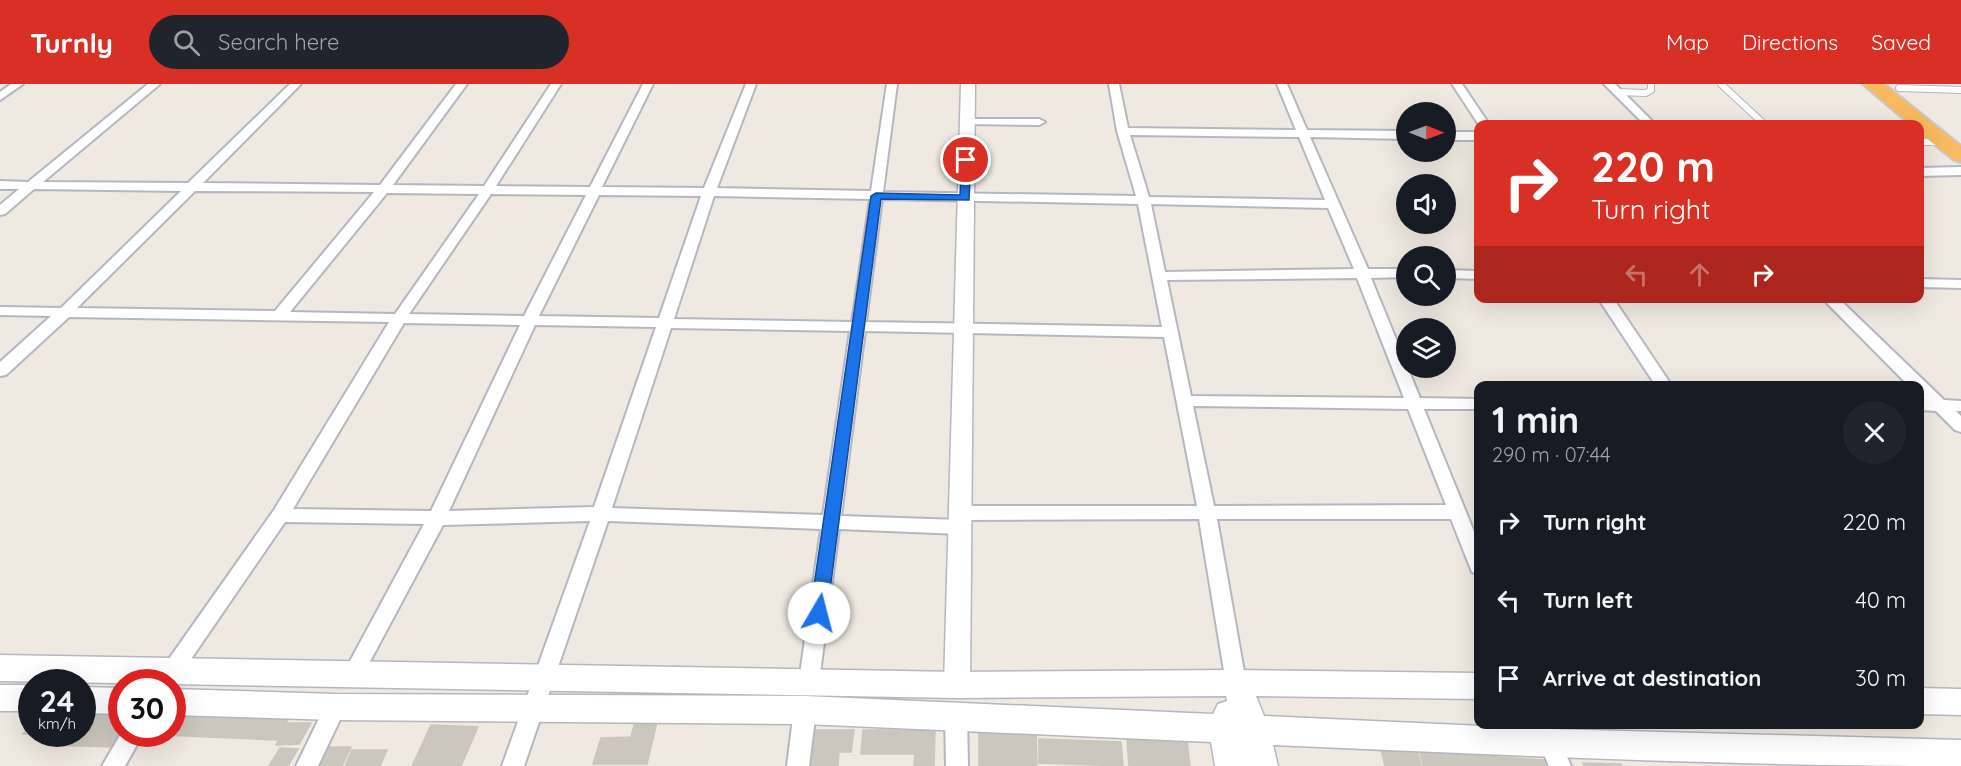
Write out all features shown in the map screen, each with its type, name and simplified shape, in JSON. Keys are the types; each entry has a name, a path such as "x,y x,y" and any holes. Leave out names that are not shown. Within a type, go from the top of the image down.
{"highway":[{"path":"1872,84 1918,120"},
{"path":"1896,86 1958,152"},
{"path":"1924,125 1958,152"}],"main road":[{"path":"0,668 108,671"},
{"path":"186,672 543,679 807,695 956,700 1239,729 1555,755 1926,760 1961,754"},
{"path":"956,700 1236,683 1474,686"},
{"path":"1232,766 1239,729 1236,683"},
{"path":"186,702 335,707 532,708 807,695"},
{"path":"0,698 18,698"},
{"path":"1924,701 1961,702"},
{"path":"1239,729 1262,766"}],"street":[{"path":"0,97 18,84"},
{"path":"0,210 155,84"},
{"path":"0,371 65,312 296,84"},
{"path":"279,316 384,188 462,84"},
{"path":"173,669 279,515 399,318 488,189 556,84"},
{"path":"352,676 437,518 529,321 648,84"},
{"path":"513,766 601,514 709,192 752,84"},
{"path":"798,766 892,84"},
{"path":"957,766 956,700 968,84"},
{"path":"1114,84 1123,131 1143,199 1207,513 1236,683"},
{"path":"1282,84 1362,272 1474,555"},
{"path":"1457,84 1481,120"},
{"path":"1613,88 1646,120"},
{"path":"967,122 1039,122"},
{"path":"1123,131 1396,135"},
{"path":"1456,136 1474,136"},
{"path":"1924,170 1958,152"},
{"path":"0,185 596,190 1333,204"},
{"path":"1158,276 1396,273"},
{"path":"1456,274 1474,275"},
{"path":"1924,283 1961,284"},
{"path":"1608,303 1662,381"},
{"path":"1834,303 1915,381"},
{"path":"0,311 1170,332"},
{"path":"1924,390 1961,426"},
{"path":"1184,401 1474,404"},
{"path":"1924,405 1961,406"},
{"path":"279,515 437,518 601,514 831,522 1207,513 1456,512"},
{"path":"307,766 335,707"},
{"path":"113,766 124,747"}],"lane":[{"path":"1613,88 1646,93 1651,90 1651,84"},
{"path":"1721,84 1760,120"},
{"path":"1896,86 1961,90"},
{"path":"1924,143 1958,152"}],"building":[{"path":"96,714 108,715 108,747 96,746"},
{"path":"186,715 288,719 277,740 186,736"},
{"path":"636,718 658,718 647,764 593,764 601,738 631,737"},
{"path":"287,723 311,723 299,744 276,745"},
{"path":"431,725 478,727 461,766 412,766"},
{"path":"810,730 854,730 851,752 839,752 838,766 806,766"},
{"path":"863,730 935,730 934,766 914,766 915,754 861,754"},
{"path":"1036,732 1037,766 979,766 979,733"},
{"path":"1039,739 1121,742 1123,766 1039,763"},
{"path":"1127,739 1187,740 1190,766 1129,766"},
{"path":"324,747 351,747 342,766 315,766"},
{"path":"280,748 298,749 288,766 269,766"},
{"path":"1381,749 1417,750 1421,766 1385,766"},
{"path":"352,750 387,750 380,766 345,766"},
{"path":"1420,752 1544,760 1546,766 1423,766"},
{"path":"1583,763 1621,764 1622,766 1584,766"}],"route":[{"path":"819,613 876,196 965,198 966,160"}]}
